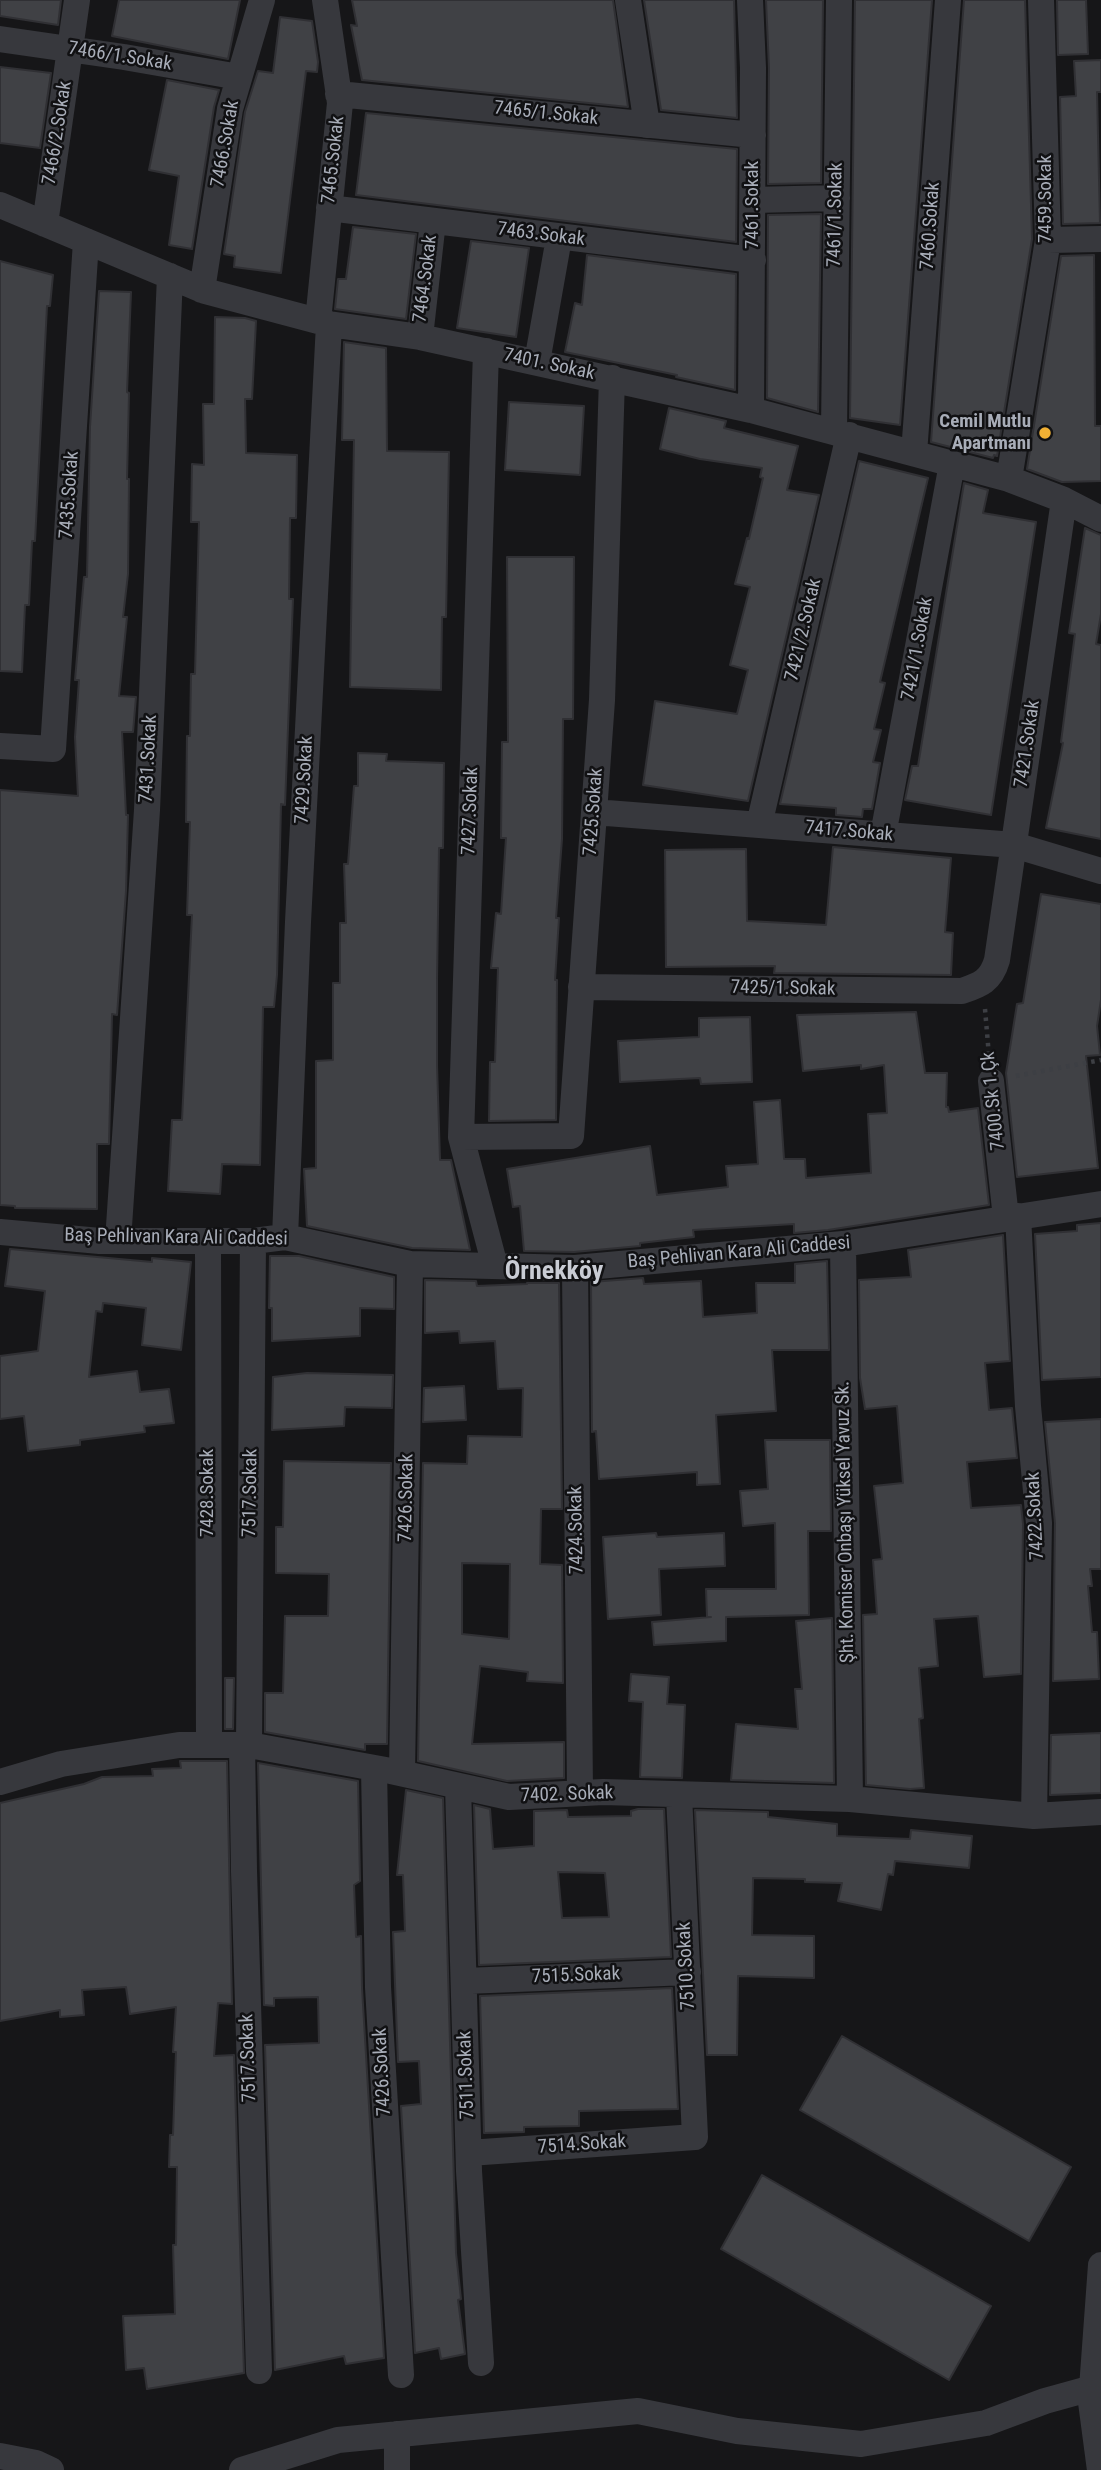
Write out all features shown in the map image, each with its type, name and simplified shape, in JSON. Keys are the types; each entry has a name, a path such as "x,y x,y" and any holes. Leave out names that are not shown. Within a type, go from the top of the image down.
{"street":[{"name":"7466/2.Sokak","path":"45,224 77,0"},
{"name":"7466.Sokak","path":"202,290 230,109 262,0"},
{"name":"7465.Sokak","path":"324,323 329,208 340,103 325,0"},
{"path":"628,0 648,125"},
{"name":"7461.Sokak","path":"750,0 753,68 751,410"},
{"name":"7461/1.Sokak","path":"839,0 837,198 841,433"},
{"name":"7460.Sokak","path":"914,453 948,0"},
{"name":"7459.Sokak","path":"1009,479 1048,240 1041,0"},
{"name":"7466/1.Sokak","path":"0,39 239,77"},
{"name":"7465/1.Sokak","path":"338,94 753,135"},
{"path":"753,200 837,198"},
{"name":"7401. Sokak","path":"0,205 202,290 324,323 420,337 751,410 1009,479 1064,500 1101,519"},
{"name":"7463.Sokak","path":"329,208 753,260"},
{"name":"7464.Sokak","path":"420,337 433,221"},
{"path":"537,362 559,237"},
{"path":"1048,240 1101,239"},
{"name":"7435.Sokak","path":"0,746 53,749 86,241"},
{"name":"7431.Sokak","path":"118,1241 147,810 170,276"},
{"name":"7429.Sokak","path":"285,1237 324,323"},
{"name":"7427.Sokak","path":"486,351 461,1137 495,1266"},
{"name":"7425.Sokak","path":"461,1137 570,1136 603,700 612,378"},
{"name":"7421/2.Sokak","path":"759,825 841,433"},
{"name":"7421/1.Sokak","path":"883,835 952,464"},
{"name":"7421.Sokak","path":"984,984 995,970 997,960 1064,500"},
{"name":"7417.Sokak","path":"594,812 1014,845 1101,871"},
{"name":"7425/1.Sokak","path":"581,987 962,991 984,984"},
{"name":"7400.Sk 1.Çk","path":"991,1081 1012,1217"},
{"name":"Baş Pehlivan Kara Ali Caddesi","path":"0,1232 118,1241 253,1241 285,1237 410,1264 575,1268 843,1244 1101,1203"},
{"name":"7422.Sokak","path":"1012,1217 1039,1523 1034,1816"},
{"name":"7428.Sokak","path":"208,1241 209,1745"},
{"name":"7517.Sokak","path":"253,1241 244,1871 259,2371"},
{"name":"Şht. Komiser Onbaşı Yüksel Yavuz Sk.","path":"843,1244 850,1799"},
{"name":"7426.Sokak","path":"402,1773 410,1264"},
{"name":"7424.Sokak","path":"575,1268 580,1793"},
{"name":"7402. Sokak","path":"0,1782 61,1764 179,1745 246,1745 402,1773 509,1797 603,1792 850,1799 1034,1816 1101,1812"},
{"name":"7426.Sokak","path":"374,1768 379,1987 401,2375"},
{"name":"7511.Sokak","path":"458,1786 470,2153 481,2363"},
{"name":"7510.Sokak","path":"679,1795 695,2137"},
{"name":"7515.Sokak","path":"465,1981 688,1972"},
{"name":"7514.Sokak","path":"470,2153 695,2137"},
{"path":"1100,2470 1095,2398 1101,2265"},
{"path":"242,2470 338,2440 638,2411 737,2431 861,2444 986,2423 1045,2402 1095,2398"},
{"path":"397,2434 397,2470"},
{"path":"0,2456 36,2463 51,2470"}],"path":[{"name":"7400.Sk 1.Çk","path":"984,984 991,1081"},
{"path":"991,1081 1101,1060"}],"building":[{"path":"0,0 61,0 58,25 0,16"},
{"path":"119,0 240,0 228,59 112,36"},
{"path":"352,0 613,0 628,107 362,80 351,25 357,26"},
{"path":"644,0 734,0 737,118 661,110"},
{"path":"766,0 823,0 821,183 768,184 769,68"},
{"path":"855,0 932,0 900,425 850,418"},
{"path":"964,0 1025,0 1032,239 997,456 994,455 993,458 931,442"},
{"path":"1057,0 1086,0 1088,54 1058,55"},
{"path":"280,17 312,21 318,62 317,72 306,71 281,273 234,267 235,256 224,254 245,112 258,71 273,73"},
{"path":"1101,60 1101,92 1097,92 1100,223 1063,224 1060,97 1076,96 1074,61"},
{"path":"0,67 51,73 40,148 0,143"},
{"path":"167,80 219,90 192,249 169,245 179,176 149,170"},
{"path":"366,113 737,149 736,242 356,195"},
{"path":"821,214 818,412 767,398 768,215"},
{"path":"353,227 416,234 406,319 335,309 338,279 346,279"},
{"path":"471,241 529,248 516,337 457,328"},
{"path":"587,255 736,274 735,390 565,352 575,303 582,305"},
{"path":"1094,255 1095,426 1101,426 1101,481 1062,482 1027,469 1061,256"},
{"path":"0,261 53,275 50,306 47,306 35,541 32,541 29,605 25,605 22,672 0,671"},
{"path":"99,291 131,292 127,392 128,574 123,617 127,617 119,696 136,697 133,732 122,732 128,815 126,891 117,1015 112,1014 109,1144 97,1144 97,1209 15,1208 0,1205 0,790 78,796 75,737 79,680 75,680 84,577 87,577 90,427"},
{"path":"215,317 256,321 252,399 245,399 246,453 297,455 296,518 290,518 289,599 293,599 285,805 281,804 277,975 274,1007 263,1007 260,1165 222,1164 220,1194 168,1191 172,1120 182,1120 192,915 187,915 190,822 186,822 187,736 190,736 191,674 195,674 199,522 191,522 192,464 204,465 203,404 214,404"},
{"path":"344,342 386,348 387,451 449,452 446,617 442,617 441,690 350,687 354,440 342,440"},
{"path":"509,402 584,406 580,475 505,470"},
{"path":"669,408 726,421 724,428 798,446 787,490 819,495 748,801 643,785 655,701 737,714 748,670 730,665 750,587 735,584 763,478 760,477 762,468 700,459 660,449"},
{"path":"859,461 928,478 880,682 885,683 874,729 881,730 873,762 880,763 872,809 863,809 862,817 836,815 836,808 780,804"},
{"path":"964,483 988,490 983,513 1036,522 991,815 905,800 912,766 918,766"},
{"path":"1085,528 1101,535 1101,614 1096,644 1101,645 1101,839 1046,828 1063,743 1075,634 1069,633"},
{"path":"507,557 574,557 573,719 563,719 562,839 556,918 559,918 555,980 556,1120 489,1121 490,1062 495,1062 498,968 491,968 496,913 501,914 506,838 501,838 502,742 508,742"},
{"path":"358,753 387,754 386,761 444,763 443,848 439,848 437,979 440,1160 451,1160 470,1250 412,1248 307,1226 304,1169 316,1168 316,1061 333,1060 333,983 340,983 340,923 346,923 344,864 348,864 354,786 358,786"},
{"path":"833,847 951,858 945,932 953,933 951,975 774,973 775,966 666,967 665,850 746,849 747,921 826,925"},
{"path":"1041,894 1101,904 1101,1000 1097,1026 1100,1055 1086,1056 1098,1168 1017,1177 1006,1073 1017,1004 1023,1003"},
{"path":"916,1012 925,1073 947,1073 946,1107 949,1112 978,1108 989,1205 828,1230 794,1233 794,1224 693,1230 694,1237 640,1243 640,1246 574,1252 524,1251 520,1206 513,1207 507,1169 650,1146 657,1195 728,1187 726,1166 758,1164 754,1102 780,1100 784,1159 805,1159 806,1178 871,1173 868,1114 887,1113 884,1065 861,1069 861,1065 803,1071 797,1015"},
{"path":"750,1017 752,1082 701,1084 700,1078 620,1082 618,1041 699,1037 699,1018"},
{"path":"1101,1223 1101,1377 1042,1380 1035,1234 1077,1231 1077,1225"},
{"path":"1003,1235 1010,1361 985,1363 989,1410 1012,1408 1017,1458 967,1462 971,1508 1021,1505 1021,1674 984,1677 978,1616 934,1619 938,1666 919,1668 923,1718 919,1719 924,1788 866,1785 863,1615 877,1614 873,1560 882,1559 874,1486 903,1483 897,1406 865,1409 860,1378 859,1280 911,1277 908,1250"},
{"path":"10,1249 152,1262 152,1258 191,1262 181,1350 142,1345 146,1308 103,1303 102,1312 96,1311 89,1377 137,1371 140,1392 169,1389 174,1423 144,1426 145,1432 80,1440 80,1445 28,1451 24,1416 0,1419 0,1356 38,1351 45,1291 5,1286"},
{"path":"270,1256 299,1256 394,1277 394,1309 360,1308 360,1336 272,1341 272,1308 269,1308"},
{"path":"827,1261 829,1350 772,1350 776,1411 716,1415 720,1484 697,1485 697,1472 599,1479 596,1431 592,1432 591,1282 643,1278 644,1284 701,1281 703,1317 757,1313 756,1283 795,1283 795,1264"},
{"path":"425,1280 476,1281 477,1286 559,1283 562,1509 541,1509 540,1564 562,1565 563,1683 527,1681 528,1672 480,1666 472,1744 564,1742 564,1778 507,1781 418,1761 423,1463 467,1464 468,1436 522,1437 523,1388 498,1389 495,1341 460,1343 459,1331 425,1333","holes":["462,1563 510,1564 509,1639 462,1634"]},
{"path":"307,1373 393,1375 392,1408 345,1407 344,1426 272,1430 273,1377"},
{"path":"464,1386 466,1420 423,1422 424,1388"},
{"path":"1101,1419 1101,1569 1090,1569 1092,1586 1088,1586 1092,1632 1097,1632 1099,1679 1053,1681 1055,1523 1045,1422"},
{"path":"765,1440 830,1440 831,1531 808,1531 809,1615 726,1617 726,1641 654,1645 652,1622 711,1617 707,1617 706,1589 776,1589 775,1523 743,1526 740,1491 768,1489"},
{"path":"284,1461 391,1463 387,1744 365,1744 365,1750 265,1732 265,1693 283,1693 285,1616 328,1616 329,1574 276,1573 276,1527 283,1527"},
{"path":"656,1533 657,1537 724,1533 725,1566 659,1569 661,1615 608,1619 603,1537"},
{"path":"832,1618 834,1783 731,1780 736,1724 798,1729 795,1689 802,1689 796,1621"},
{"path":"631,1674 669,1677 667,1704 685,1705 682,1778 640,1777 643,1702 629,1701"},
{"path":"225,1678 234,1678 233,1729 225,1729"},
{"path":"1101,1733 1101,1793 1050,1795 1051,1735"},
{"path":"180,1761 227,1761 232,2004 218,2003 214,2056 234,2055 244,2373 147,2389 144,2368 126,2370 123,2316 175,2314 173,2245 176,2245 177,2167 169,2167 170,2135 173,2135 176,2007 130,2014 126,1987 82,1990 84,2015 60,2017 60,2010 0,2021 0,1803 84,1784 102,1777 153,1776 152,1769 181,1768"},
{"path":"258,1763 358,1781 360,1881 354,1885 356,1937 361,1936 384,2358 346,2364 344,2356 275,2370 265,2045 319,2043 318,1997 274,1998 274,2006 264,2005"},
{"path":"406,1790 443,1798 456,2253 461,2299 458,2300 465,2354 441,2359 439,2348 415,2353 401,2106 421,2104 419,2061 398,2062 393,1932 405,1931 403,1875 397,1875"},
{"path":"474,1805 490,1809 493,1849 534,1846 534,1811 567,1810 568,1817 631,1816 631,1811 638,1809 664,1809 671,1957 479,1965","holes":["558,1872 605,1873 609,1917 562,1918"]},
{"path":"695,1810 768,1812 768,1817 837,1824 837,1836 910,1839 911,1830 972,1836 969,1868 895,1861 893,1875 888,1874 881,1910 838,1901 842,1883 753,1878 752,1935 814,1936 814,1978 738,1976 737,2055 707,2055"},
{"path":"672,1988 678,2109 579,2111 579,2126 524,2127 524,2132 484,2133 480,1996"},
{"path":"842,2036 1071,2167 1029,2241 800,2110"},
{"path":"762,2175 991,2306 949,2380 721,2249"}],"place":[{"name":"Cemil Mutlu Apartmanı","path":"1045,433"}],"district":[{"name":"Örnekköy","path":"554,1272"}]}
